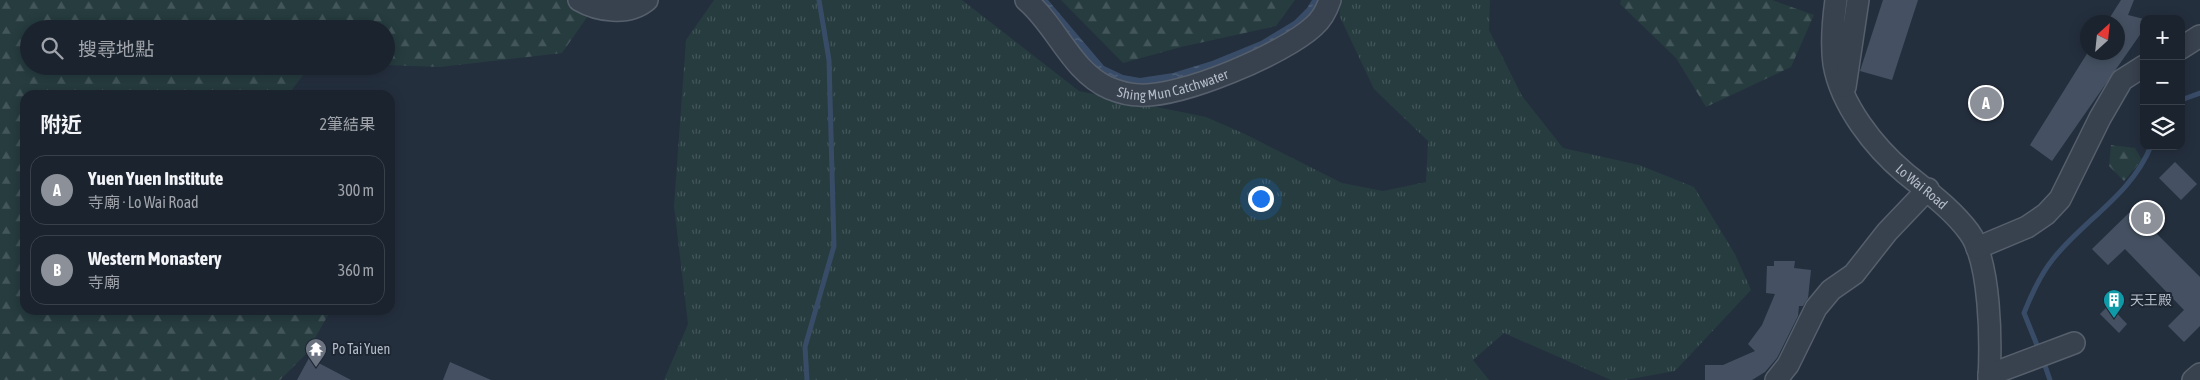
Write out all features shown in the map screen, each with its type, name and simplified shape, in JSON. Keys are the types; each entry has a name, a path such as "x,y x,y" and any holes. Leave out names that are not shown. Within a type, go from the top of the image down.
{"street":[{"path":"579,0 594,7 608,10 627,8 647,0"},
{"name":"Shing Mun Catchwater","path":"1026,0 1093,78 1122,93 1140,96 1207,81 1292,43 1315,25 1324,14 1330,0"},
{"name":"Lo Wai Road","path":"1836,0 1832,33 1834,65 1845,94 1862,126 1905,173 1928,189 1969,232 1977,248 1983,267 1987,298 1989,377"},
{"path":"1845,94 1850,44 1858,0"},
{"path":"2185,45 2200,36"},
{"path":"1977,248 2027,227 2046,214 2060,199 2122,80 2140,69"},
{"path":"1776,380 1788,365 1816,308 1831,290 1854,274 1887,232 1928,189"},
{"path":"1989,377 2066,346"},
{"path":"2193,380 2200,374"}],"green space":[{"path":"0,0 569,0 590,13 562,53 440,67 395,65 395,20 20,20 20,75 303,75 292,90 20,90 20,315 328,315 306,354 280,380 0,380"},
{"path":"714,0 962,0 1079,91 1206,117 1245,134 1342,183 1383,191 1426,182 1428,141 1374,89 1340,17 1339,0 1490,0 1489,30 1522,96 1563,148 1639,165 1694,187 1735,254 1751,290 1675,371 1625,380 1611,380 1504,333 1473,360 1489,380 664,380 688,324 674,206 686,40"},
{"path":"1061,0 1295,0 1276,26 1181,47 1123,63"},
{"path":"1621,0 1772,0 1814,15 1791,67 1706,107 1676,58 1620,4"},
{"path":"2111,145 2135,148 2142,160 2124,181 2109,166"}],"water":[{"path":"1032,0 1048,0 1104,66 1123,75 1140,78 1173,73 1212,61 1261,41 1294,21 1312,0 1326,0 1289,39 1156,89 1102,79"}],"building":[{"path":"1883,0 1918,0 1892,80 1860,71"},
{"path":"2121,0 2134,0 2128,15 2140,18 2140,35 2125,56 2125,15 2111,15"},
{"path":"2083,60 2122,60 2052,161 2030,145"},
{"path":"2175,162 2197,184 2181,200 2159,178"},
{"path":"2136,206 2153,222 2149,226 2200,277 2200,326 2184,342 2168,326 2184,310 2125,249 2108,265 2092,249"},
{"path":"1774,261 1795,261 1794,268 1811,270 1808,298 1803,306 1799,306 1798,316 1777,358 1765,372 1752,380 1705,380 1705,365 1723,365 1755,351 1748,344 1762,325 1775,294 1766,293 1767,266 1774,266"},
{"name":"天王殿","path":"2109,305 2127,324 2119,333 2100,314"},
{"name":"Po Tai Yuen","path":"309,358 351,380 297,380"},
{"path":"450,362 491,380 443,380"}],"waterway":[{"path":"807,380 805,347 834,246 829,60 819,0"},
{"path":"2185,99 2200,93"},
{"path":"2039,350 2024,313 2040,278 2048,265 2079,231 2120,193 2132,179 2149,150"},
{"path":"2043,360 2050,380"}],"place":[{"name":"Yuen Yuen Institute","path":"1986,103"},
{"name":"Western Monastery","path":"2147,218"},
{"name":"天王殿","path":"2114,319"},
{"name":"Po Tai Yuen","path":"316,368"}]}
